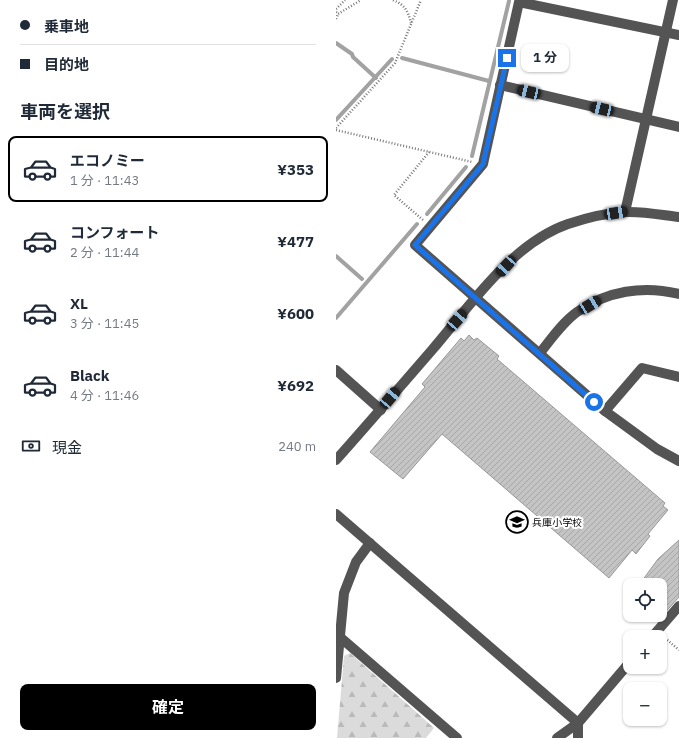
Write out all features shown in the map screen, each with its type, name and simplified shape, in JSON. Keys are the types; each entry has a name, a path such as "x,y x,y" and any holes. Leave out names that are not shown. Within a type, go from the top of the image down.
{"street":[{"path":"625,212 673,0"},
{"path":"679,35 552,4 519,2 483,164 415,245 540,352 605,412 657,449 679,461"},
{"path":"500,85 679,127"},
{"path":"336,460 381,410 476,298 510,261 551,232 568,224 587,219 625,212 679,217"},
{"path":"540,352 577,312 602,298 615,293 642,289 679,294"},
{"path":"605,412 642,368 679,377"},
{"path":"336,370 381,410"},
{"path":"336,514 578,723 578,738"},
{"path":"336,678 341,638 344,593 356,562 370,543"},
{"path":"658,630 679,606"},
{"path":"341,638 457,738"},
{"path":"557,738 578,723 623,670"}],"path":[{"path":"336,19 337,11 345,0"},
{"path":"337,11 361,0"},
{"path":"393,0 402,4 408,12 411,23"},
{"path":"421,0 395,63 336,129 483,164"},
{"path":"429,152 394,195 430,226"},
{"path":"667,642 679,650"}],"green space":[{"path":"350,653 434,728 426,738 337,738 344,656"}],"building":[{"path":"469,335 474,340 477,338 499,356 497,359 665,503 663,506 668,510 648,534 650,536 636,554 632,550 609,578 442,434 403,479 370,452 425,387 422,384 461,338 464,341"},
{"path":"679,540 679,597 667,610 667,578 644,578 658,559"}],"waterway":[{"path":"472,156 509,1"},
{"path":"336,43 352,54 353,57 376,78"},
{"path":"402,58 489,81"},
{"path":"336,120 392,59"},
{"path":"427,214 466,167"},
{"path":"336,318 417,224"},
{"path":"336,256 362,279"}],"place":[{"name":"兵庫小学校","path":"517,522"}],"route":[{"path":"507,58 483,164 415,245 540,352 594,402"}]}
